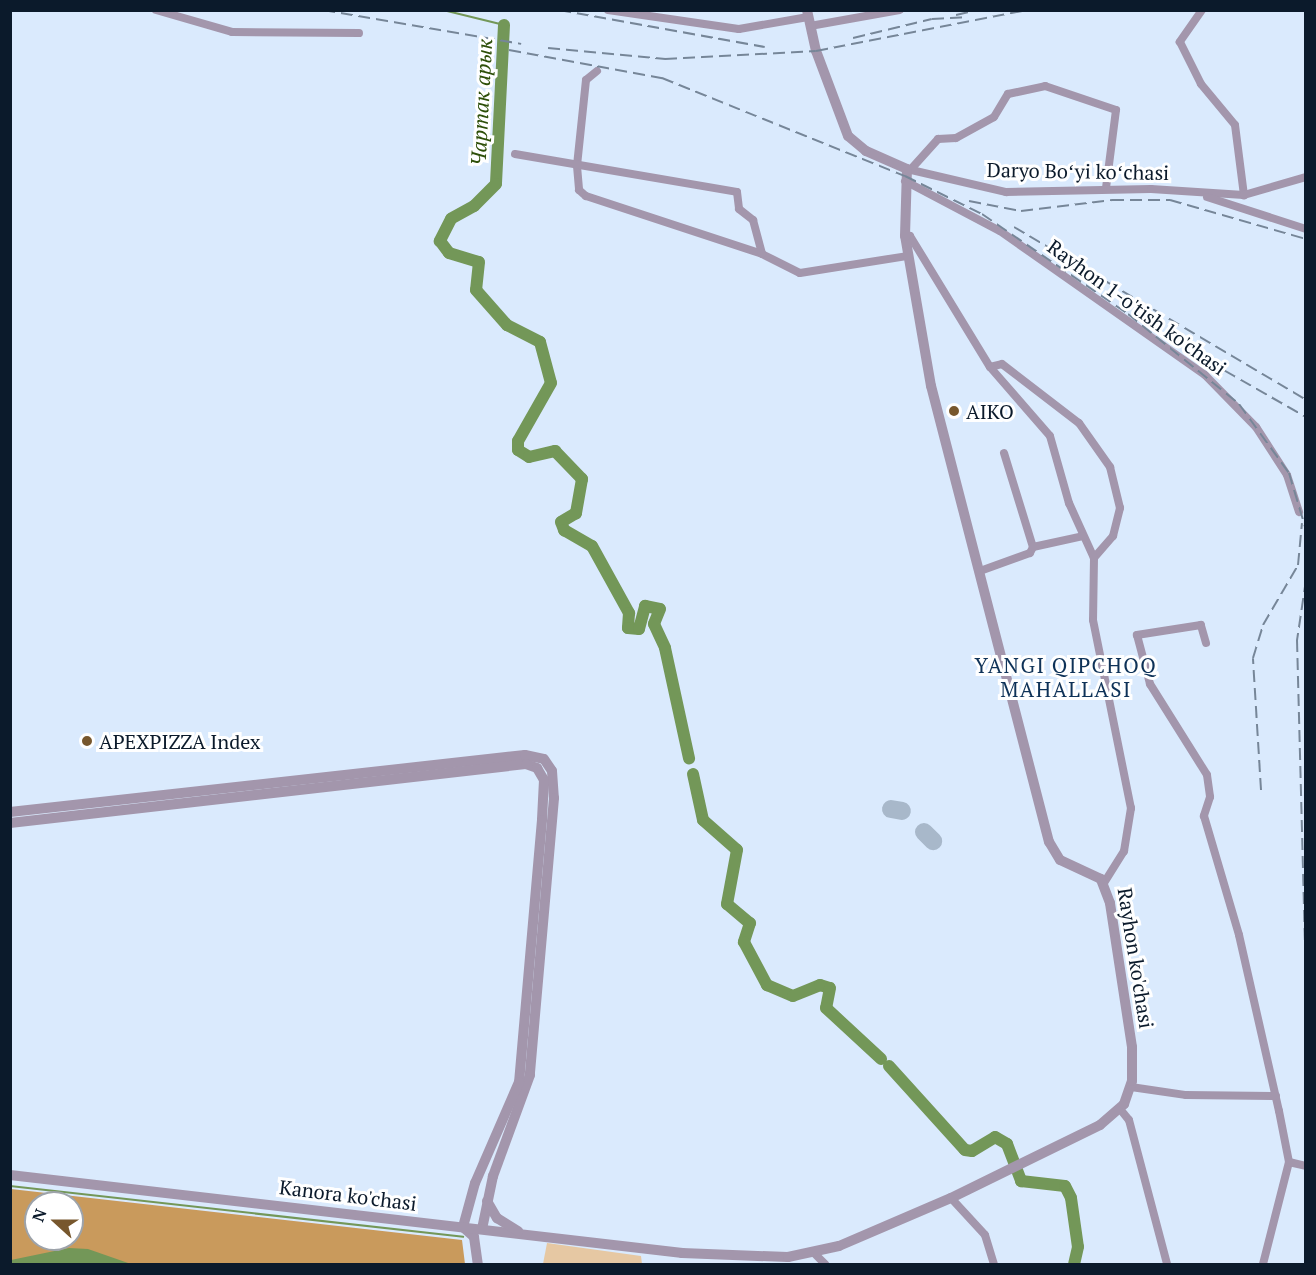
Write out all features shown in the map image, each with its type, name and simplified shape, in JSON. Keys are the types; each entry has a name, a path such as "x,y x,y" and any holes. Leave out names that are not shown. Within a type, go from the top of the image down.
{"street":[{"path":"156,10 232,32 358,33"},
{"path":"608,10 739,29 808,18 900,10"},
{"path":"1202,10 1180,42 1201,84 1235,125 1244,195"},
{"name":"Daryo Boʻyi koʻchasi","path":"808,18 848,136 866,151 910,169 998,191 1106,188 1244,195 1305,177"},
{"path":"597,71 586,80 577,166 579,190 586,196 762,254 810,274 907,256"},
{"path":"1104,883 1090,870 1060,860 1051,847 931,386 904,236 904,181 910,169 938,139 956,138 994,117 1003,99 1016,89 1045,86 1116,110 1106,188"},
{"path":"515,154 736,192 740,208 753,220 762,254"},
{"name":"Rayhon 1-o'tish ko'chasi","path":"904,181 1000,231 1205,375 1256,427 1287,475 1299,512"},
{"path":"1196,194 1305,229"},
{"path":"904,236 910,236 990,367 1050,436 1083,536 1094,558 1113,536 1120,508 1110,467 1079,423 1002,364 990,367"},
{"path":"980,571 1030,553 1033,547 1004,453"},
{"path":"1033,547 1083,536"},
{"name":"Rayhon ko'chasi","path":"682,1253 730,1258 814,1253 951,1198 1012,1170 1100,1125 1120,1109 1131,1087 1128,1000 1104,883 1124,851 1131,808 1094,630 1094,558"},
{"path":"1206,643 1200,625 1137,635 1150,684 1207,775 1210,798 1204,816 1239,935 1276,1096 1289,1162 1263,1264"},
{"path":"10,812 191,789 525,755 539,762 544,782 543,950 529,1084 487,1201 482,1228 474,1237"},
{"path":"10,823 539,762"},
{"path":"143,809 177,799 191,789"},
{"path":"478,1264 474,1237 463,1227 475,1183 519,1082 530,949 543,869"},
{"path":"530,949 543,950"},
{"path":"1131,1087 1186,1095 1276,1096"},
{"path":"1120,1109 1129,1120 1167,1264"},
{"path":"1289,1162 1305,1166"},
{"name":"Kanora ko'chasi","path":"10,1175 520,1232 682,1253"},
{"path":"951,1198 985,1235 994,1264"},
{"path":"487,1201 498,1218 520,1232"},
{"path":"682,1253 699,1264"},
{"path":"814,1253 825,1264"},
{"path":"717,1264 730,1258"}],"shaded area":[{"path":"11,1189 29,1191 24,1191 24,1251 84,1251 84,1197 462,1240 465,1264 11,1264"},
{"path":"547,1243 641,1256 642,1264 543,1264"},
{"path":"84,1249 131,1264 11,1264 11,1260 54,1251 84,1251"}],"waterway":[{"path":"443,10 504,25 505,21"},
{"name":"Чартак арык","path":"504,25 496,184 474,206 451,219 440,241 449,253 479,262 476,290 507,325 540,342 551,383 518,441 518,450 529,457 555,451 582,479 576,513 561,522 564,530 592,546 629,613 628,628 639,629 645,606 660,609 654,624 665,648 689,758"},
{"name":"Чартак арык","path":"693,774 703,820 737,850 727,904 750,923 744,942 767,985 793,996 820,985 830,988 826,1008 881,1059"},
{"name":"Чартак арык","path":"889,1066 965,1150 972,1151 995,1137 1007,1144 1021,1181 1065,1186 1071,1198 1078,1247 1074,1264"},
{"path":"10,1186 463,1237"}],"taxiway":[{"path":"891,809 902,811"},
{"path":"924,832 933,841"}],"railway":[{"path":"323,10 521,44"},
{"path":"559,10 765,47"},
{"path":"956,15 977,10"},
{"path":"548,48 665,59 816,51 1026,10"},
{"path":"853,38 932,19 965,17"},
{"path":"509,50 662,78 905,176 982,214 1128,314 1239,404 1289,473 1306,530"},
{"path":"969,201 1021,211 1112,200 1170,200 1306,239"},
{"path":"1014,227 1306,400"},
{"path":"1178,344 1306,417"},
{"path":"1261,790 1253,658 1263,625 1298,565 1302,523"},
{"path":"1306,580 1297,640 1306,974"}],"place":[{"name":"AIKO","path":"954,411"},
{"name":"APEXPIZZA Index","path":"87,741"}],"district":[{"name":"YANGI QIPCHOQ MAHALLASI","path":"1066,677"}]}
